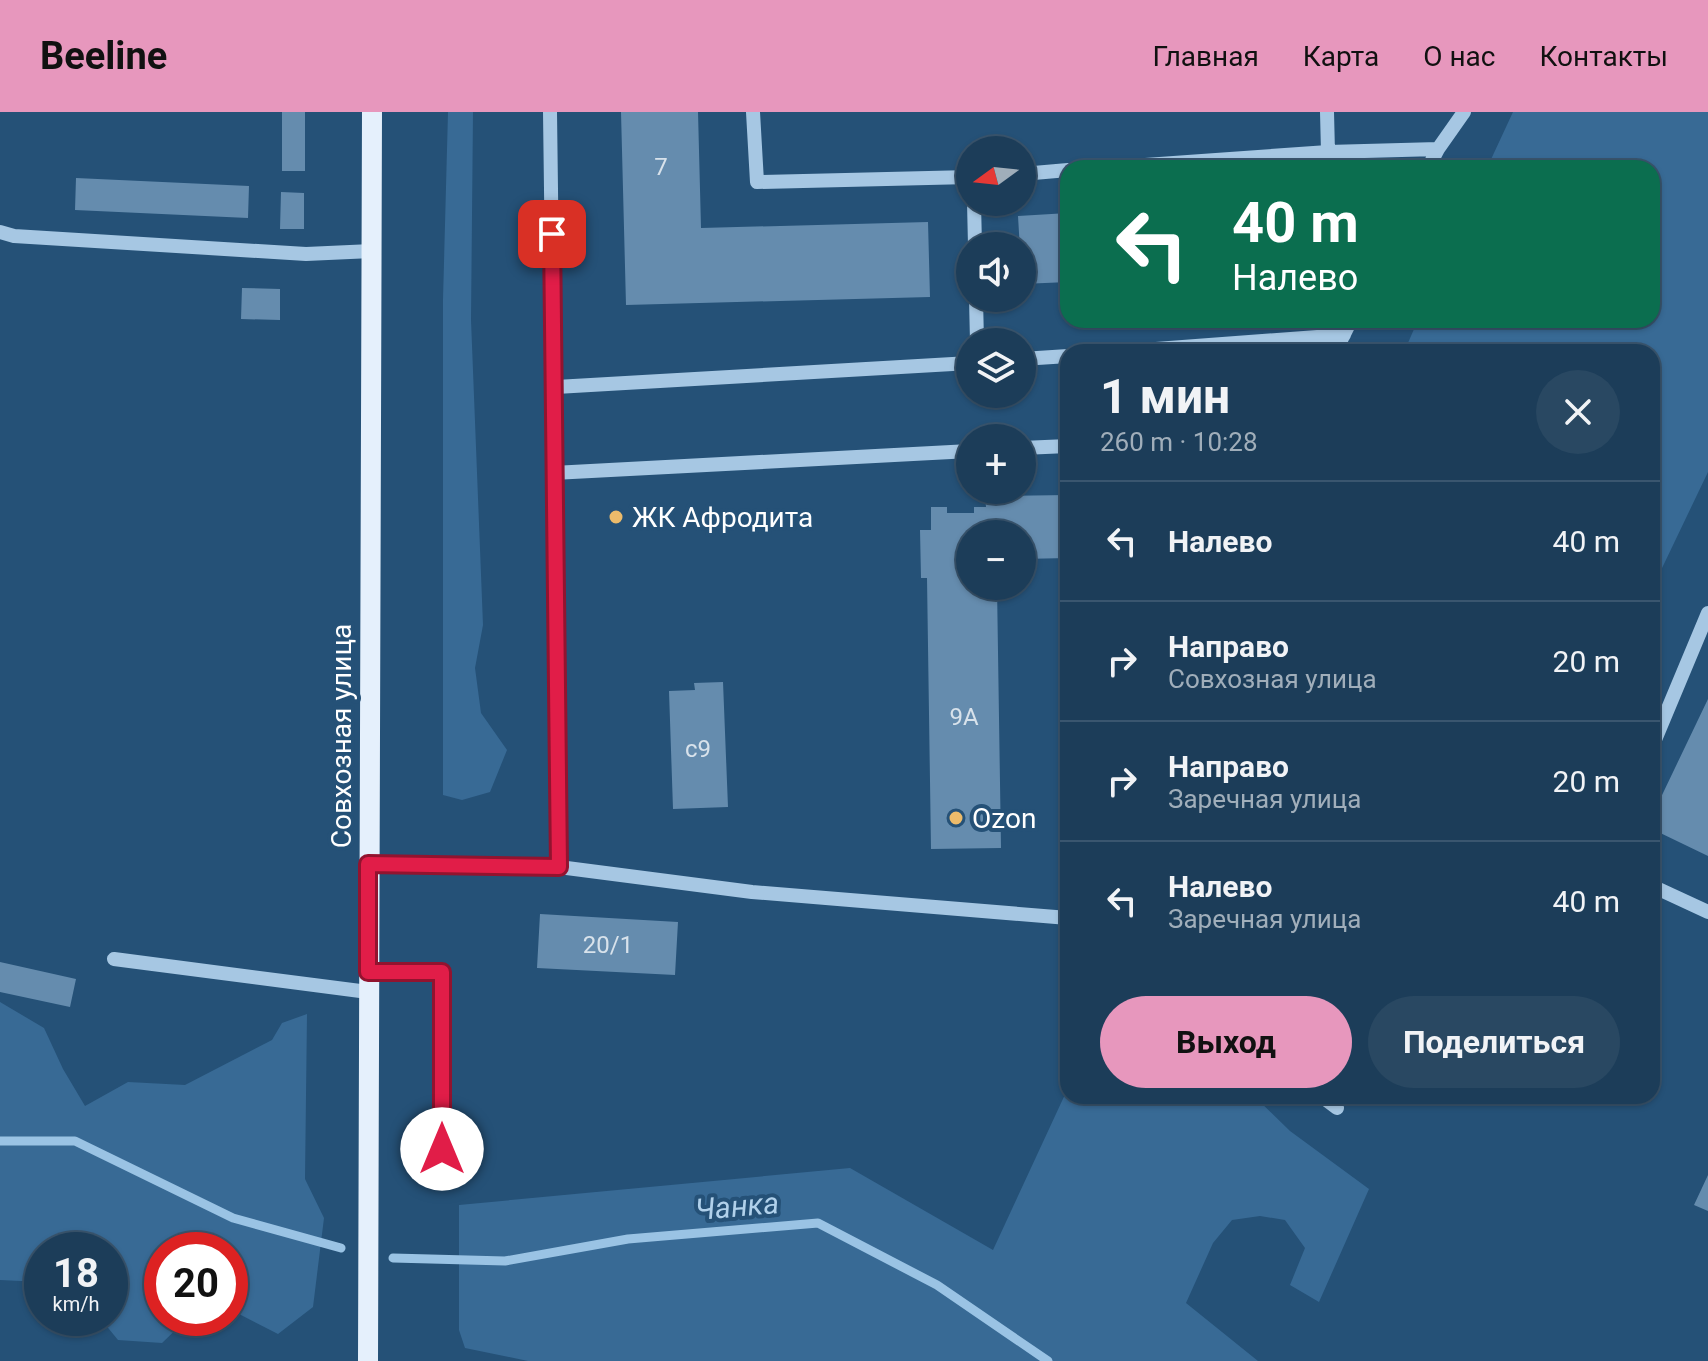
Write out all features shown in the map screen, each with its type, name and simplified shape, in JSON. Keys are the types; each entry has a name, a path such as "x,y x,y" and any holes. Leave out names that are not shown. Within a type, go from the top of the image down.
{"main road":[{"name":"Совхозная улица","path":"368,1361 372,112"}],"street":[{"path":"550,112 556,387 553,473 559,867"},
{"path":"753,112 757,182 956,177"},
{"path":"1327,112 1328,152"},
{"path":"1432,160 1464,112"},
{"path":"1216,160 1328,152 1438,149"},
{"path":"1036,173 1060,171"},
{"path":"0,232 14,236 306,254 372,251"},
{"path":"1339,344 1347,328"},
{"path":"1223,344 1344,335"},
{"path":"1036,358 1060,357"},
{"path":"556,387 956,364"},
{"path":"1036,447 1060,446"},
{"path":"553,473 956,452"},
{"path":"1660,728 1708,613"},
{"path":"368,864 559,867 752,892 1060,917"},
{"path":"1660,890 1708,912"},
{"path":"114,959 368,982 442,972 442,1179"},
{"path":"1332,1104 1337,1108"}],"shaded area":[{"path":"448,112 473,112 471,320 483,625 475,668 481,713 507,750 490,792 462,800 443,795 443,300"},
{"path":"1513,112 1708,112 1708,472 1660,572 1660,344 1408,344 1414,328 1660,328 1660,160 1491,160"},
{"path":"0,1002 44,1028 85,1106 128,1082 185,1085 272,1040 282,1023 307,1014 305,1179 324,1218 313,1307 278,1334 248,1319 248,1232 144,1232 144,1336 169,1336 162,1343 118,1340 115,1336 128,1336 128,1232 24,1232 24,1281 0,1280"},
{"path":"1061,1104 1262,1104 1290,1131 1369,1189 1319,1302 1290,1285 1305,1248 1285,1220 1260,1216 1232,1220 1213,1243 1186,1303 1258,1361 528,1361 465,1348 459,1330 459,1205 850,1168 993,1250"}],"building":[{"path":"282,112 305,112 305,171 282,171"},
{"path":"621,112 698,112 701,228 928,222 930,297 626,305"},
{"path":"76,178 249,186 248,218 75,210"},
{"path":"281,192 304,193 304,229 280,229"},
{"path":"1060,213 1060,282 1036,283 1036,232 1019,232 1018,216"},
{"path":"242,288 280,289 280,320 241,319"},
{"path":"1036,495 1060,495 1060,558 1036,559 1036,520 956,520 956,600 997,600 1001,848 931,849 927,578 921,578 920,530 931,530 931,507 947,507 947,513 974,513 974,507 986,507 986,504 1036,504"},
{"path":"723,682 728,807 673,809 669,691 695,690 694,683"},
{"path":"1708,699 1708,856 1660,833 1660,799"},
{"path":"540,914 678,922 675,975 537,968"},
{"path":"0,962 76,979 70,1007 0,992"},
{"path":"1708,1175 1708,1211 1694,1205"}],"waterway":[{"name":"Чанка","path":"0,1141 75,1141 233,1218 341,1248"},
{"name":"Чанка","path":"393,1258 505,1261 628,1239 818,1223 937,1285 1048,1361"}],"place":[{"name":"ЖК Афродита","path":"616,517"},
{"name":"Ozon","path":"956,818"}],"route":[{"path":"442,1149 442,972 368,972 368,864 559,867 552,234"}]}
